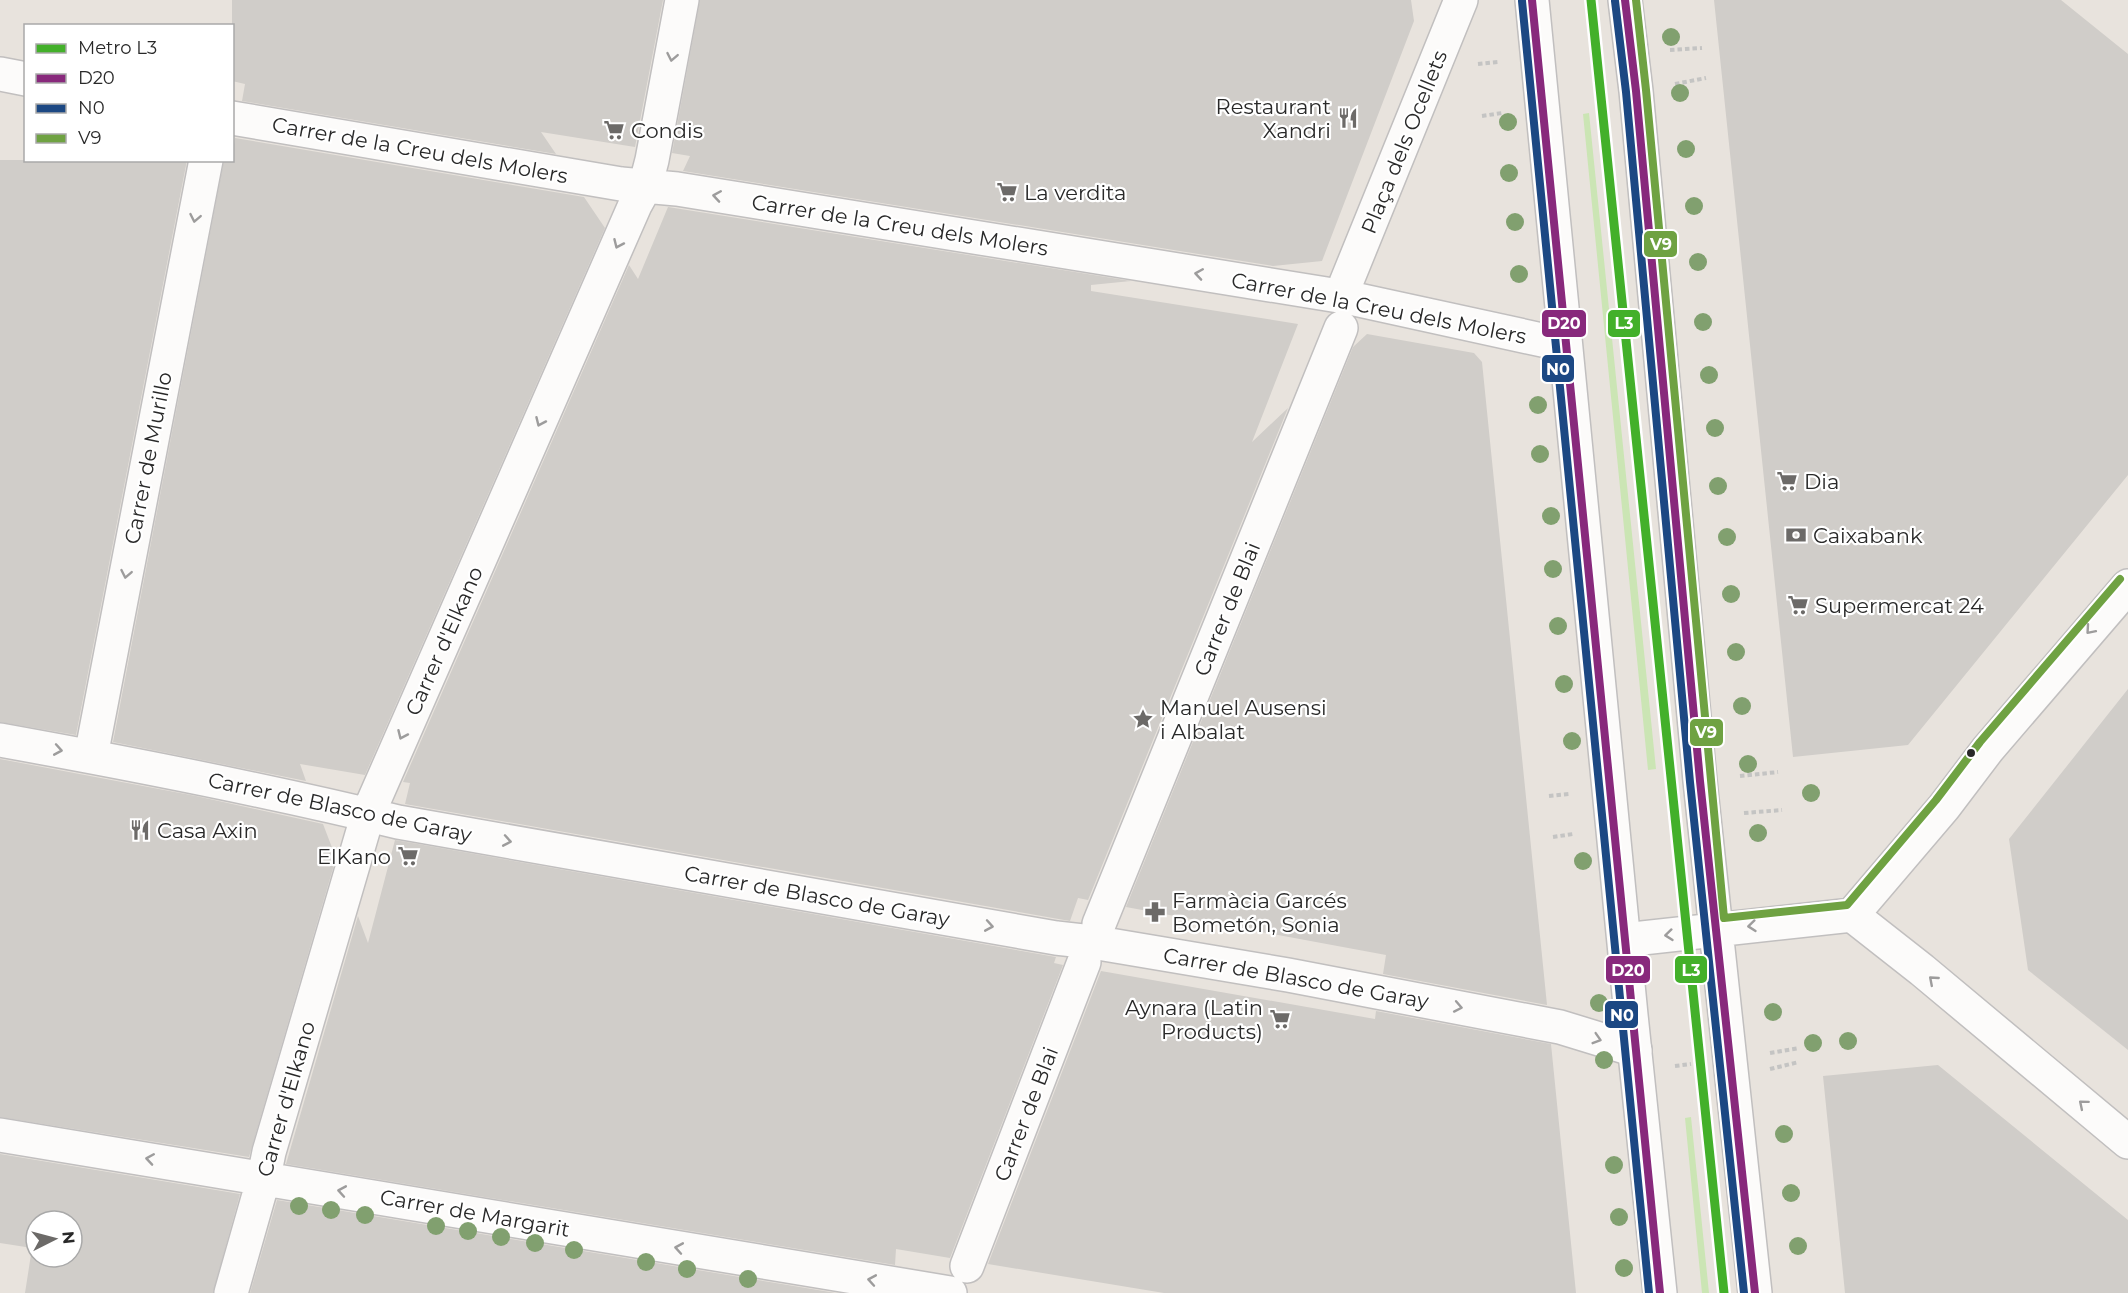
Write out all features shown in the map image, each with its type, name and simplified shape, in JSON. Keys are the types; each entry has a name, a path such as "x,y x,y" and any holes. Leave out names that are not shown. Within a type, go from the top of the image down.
{"street":[{"name":"Carrer d'Elkano","path":"231,1293 269,1152 368,814 635,205 645,187 682,0"},
{"name":"Plaça dels Ocellets","path":"1346,283 1461,0"},
{"path":"1532,0 1660,1293"},
{"path":"1625,0 1636,91 1715,930 1740,1068 1755,1293"},
{"path":"0,74 24,79"},
{"name":"Carrer de la Creu dels Molers","path":"234,118 645,187 677,189 1345,297 1565,345"},
{"name":"Carrer de Murillo","path":"91,756 206,162"},
{"name":"Carrer de Blai","path":"1099,924 1341,328"},
{"path":"1624,940 1852,915 1944,807 1988,749 2128,586"},
{"name":"Carrer de Blasco de Garay","path":"0,740 91,756 410,824 1033,934 1288,975 1560,1027 1636,1060"},
{"path":"1852,915 1922,970 2128,1142"},
{"name":"Carrer de Blai","path":"967,1266 1084,962"},
{"name":"Carrer de Margarit","path":"0,1135 264,1177 950,1293"}],"path":[{"path":"1667,50 1702,48"},
{"path":"1669,85 1706,78"},
{"path":"1482,116 1511,111"},
{"path":"1736,777 1778,772"},
{"path":"1549,796 1579,793"},
{"path":"1736,814 1782,810"},
{"path":"1740,1068 1799,1048"},
{"path":"1636,1060 1740,1068 1799,1062"}],"green space":[{"path":"1589,113 1656,769 1648,770 1583,114"},
{"path":"1691,1117 1709,1293 1702,1293 1685,1118"}],"building":[{"path":"232,0 663,0 635,147 541,132 556,154 242,101 245,84 234,81 234,24 232,24"},
{"path":"700,0 1411,0 1414,21 1322,261 1273,266 683,171 690,156 672,153"},
{"path":"1714,0 2061,0 2128,54 2128,475 1908,745 1793,757"},
{"path":"235,138 584,197 605,228 365,775 300,764 306,781 113,742 224,162 234,162"},
{"path":"0,160 187,162 76,735 0,722"},
{"path":"668,207 1131,281 1091,285 1091,291 1298,324 1252,442 1288,408 1088,900 1078,898 1070,921 405,804 410,783 403,782 629,265 638,279"},
{"path":"1367,334 1474,353 1482,362 1547,1005 1383,974 1386,955 1126,907 1353,347"},
{"path":"2128,689 2128,1050 2028,970 2009,839"},
{"path":"0,759 196,796 323,824 336,858 249,1157 0,1117"},
{"path":"395,840 1056,957 1054,963 1063,965 950,1258 896,1249 895,1265 286,1164 358,916 368,943"},
{"path":"1101,971 1375,1019 1376,1011 1551,1044 1576,1293 1164,1293 988,1264"},
{"path":"1938,1065 2128,1220 2128,1293 1845,1293 1823,1076"},
{"path":"0,1154 240,1194 213,1293 25,1293 29,1269 84,1269 84,1209 24,1209 24,1247 0,1243"},
{"path":"277,1200 836,1293 250,1293"}],"metro line":[{"name":"L3","path":"1591,0 1724,1293"}],"transit line":[{"name":"D20","path":"1532,0 1660,1293"},
{"name":"D20","path":"1625,0 1636,91 1700,781 1755,1293"},
{"name":"V9","path":"1636,0 1724,918 1847,905 1936,800 1980,742 2120,579"},
{"name":"N0","path":"1522,1 1649,1293"},
{"name":"N0","path":"1615,1 1626,92 1690,782 1744,1293"}],"place":[{"name":"Restaurant Xandri","path":"1348,118"},
{"name":"Condis","path":"614,130"},
{"name":"La verdita","path":"1007,192"},
{"name":"Dia","path":"1787,481"},
{"name":"Caixabank","path":"1796,535"},
{"name":"Supermercat 24","path":"1798,605"},
{"name":"Manuel Ausensi i Albalat","path":"1143,719"},
{"name":"Casa Axin","path":"140,830"},
{"name":"ElKano","path":"408,856"},
{"name":"Farmàcia Garcés Bometón, Sonia","path":"1155,912"},
{"name":"Aynara (Latin Products)","path":"1280,1019"}]}
